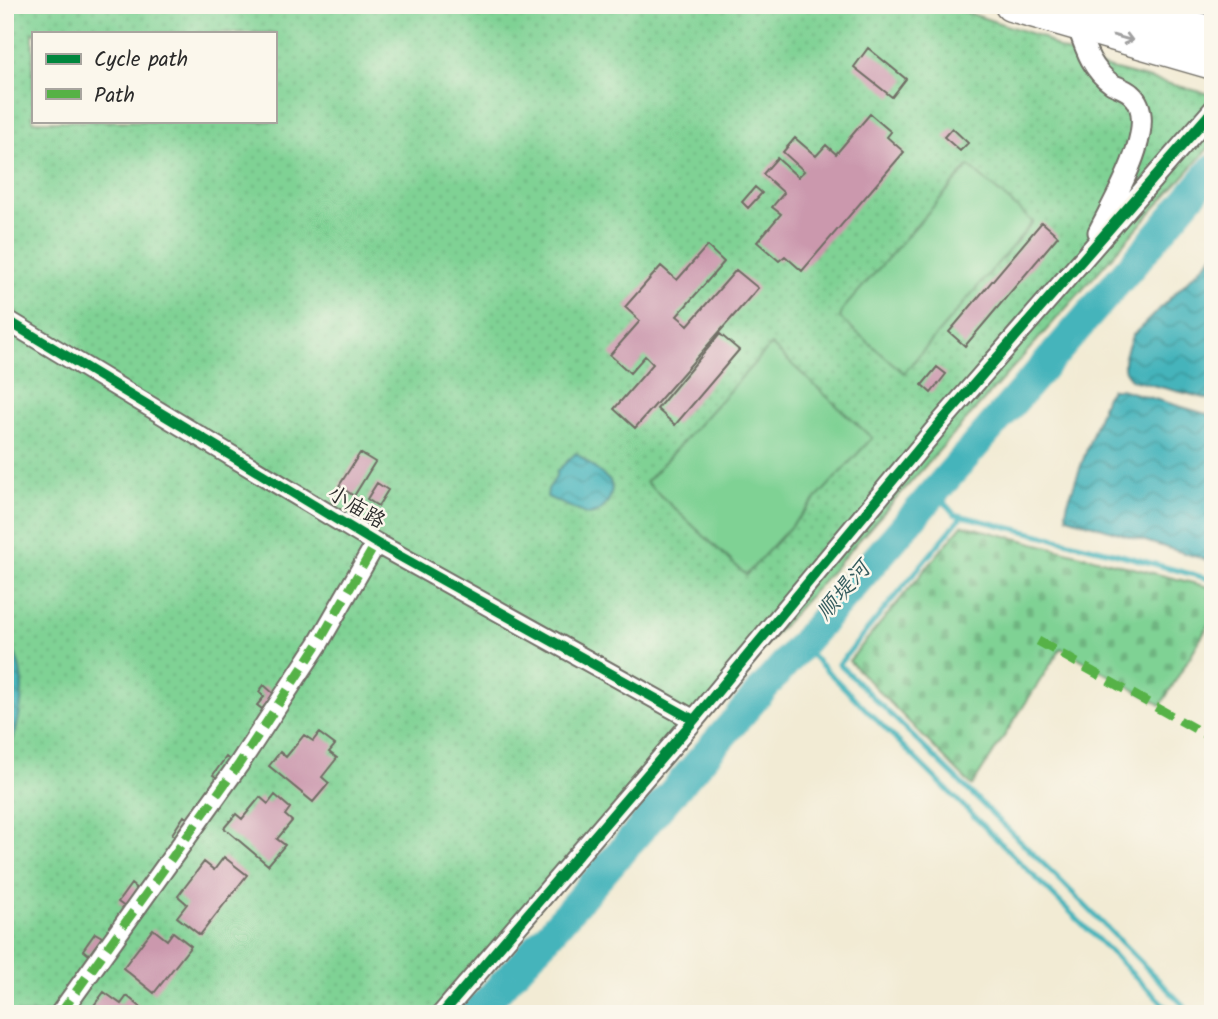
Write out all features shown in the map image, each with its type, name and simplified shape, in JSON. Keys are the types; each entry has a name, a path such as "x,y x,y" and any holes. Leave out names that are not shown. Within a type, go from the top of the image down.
{"main road":[{"path":"1011,5 1213,63"},
{"path":"1106,5 1213,33"}],"street":[{"path":"1077,25 1088,58 1106,78 1131,94 1139,105 1141,121 1139,141 1133,159 1087,255"},
{"path":"442,1014 694,720 942,421 1213,110"},
{"name":"小庙路","path":"5,319 376,543 694,720"},
{"path":"60,1014 239,764 318,644 376,543"}],"green space":[{"path":"5,5 944,5 1042,37 1056,47 1092,64 1213,95 1213,143 437,1014 5,1014"},
{"path":"969,166 1033,222 904,373 840,318 843,309"},
{"path":"771,345 872,438 746,575 646,482"},
{"path":"962,525 1213,588 1213,618 1161,705 1061,648 972,786 849,661"}],"water":[{"path":"1213,256 1213,400 1132,380 1125,372 1124,362 1132,336"},
{"path":"1112,389 1213,416 1213,562 1067,517 1068,502 1106,396"},
{"path":"576,453 610,481 610,498 593,514 588,515 547,497 557,471"},
{"path":"5,634 18,661 22,687 17,724 5,756"}],"building":[{"path":"868,48 906,79 892,97 854,67"},
{"path":"870,114 891,132 887,137 904,152 802,271 785,256 779,261 757,242 781,214 772,207 784,193 763,174 777,158 798,177 804,171 783,152 795,138 816,156 826,145 836,154"},
{"path":"952,128 968,143 960,151 944,137"},
{"path":"755,187 762,193 748,208 742,202"},
{"path":"1042,222 1058,236 965,346 949,332"},
{"path":"707,246 724,262 677,316 688,325 736,270 758,288 635,428 614,409 653,364 645,356 630,373 610,355 640,321 625,307 661,266 677,280"},
{"path":"720,334 739,350 675,425 657,409"},
{"path":"937,367 946,374 931,393 922,385"},
{"path":"360,453 375,462 354,496 339,486"},
{"path":"377,483 388,490 378,506 367,499"},
{"path":"264,685 274,694 262,709 257,705 264,697 259,692"},
{"path":"319,733 335,745 329,752 337,758 322,777 329,783 313,802 269,766 280,752 286,757 304,735 313,741"},
{"path":"226,757 232,762 220,780 213,775"},
{"path":"275,795 290,808 285,815 292,821 277,839 285,845 268,865 224,828 236,814 242,819 260,797 268,804"},
{"path":"184,816 191,821 178,839 172,834"},
{"path":"224,857 247,875 200,935 177,917 187,904 178,896 204,862 214,870"},
{"path":"131,884 137,889 125,907 118,902"},
{"path":"153,929 167,940 173,932 191,946 154,993 123,968"},
{"path":"95,933 102,937 89,955 83,950"},
{"path":"104,992 121,1004 127,996 149,1014 91,1014 89,1012"}],"waterway":[{"name":"顺堤河","path":"475,1014 544,940 1213,169"},
{"path":"935,491 954,514 1213,580"},
{"path":"962,516 839,664 1061,881 1192,1014"},
{"path":"801,645 1173,1014"}],"marked path":[{"path":"60,1014 239,764 318,644 376,543"},
{"path":"1038,641 1213,739"}],"cycle path":[{"path":"442,1014 694,720 942,421 1213,110"},
{"path":"5,319 376,543 694,720"}]}
